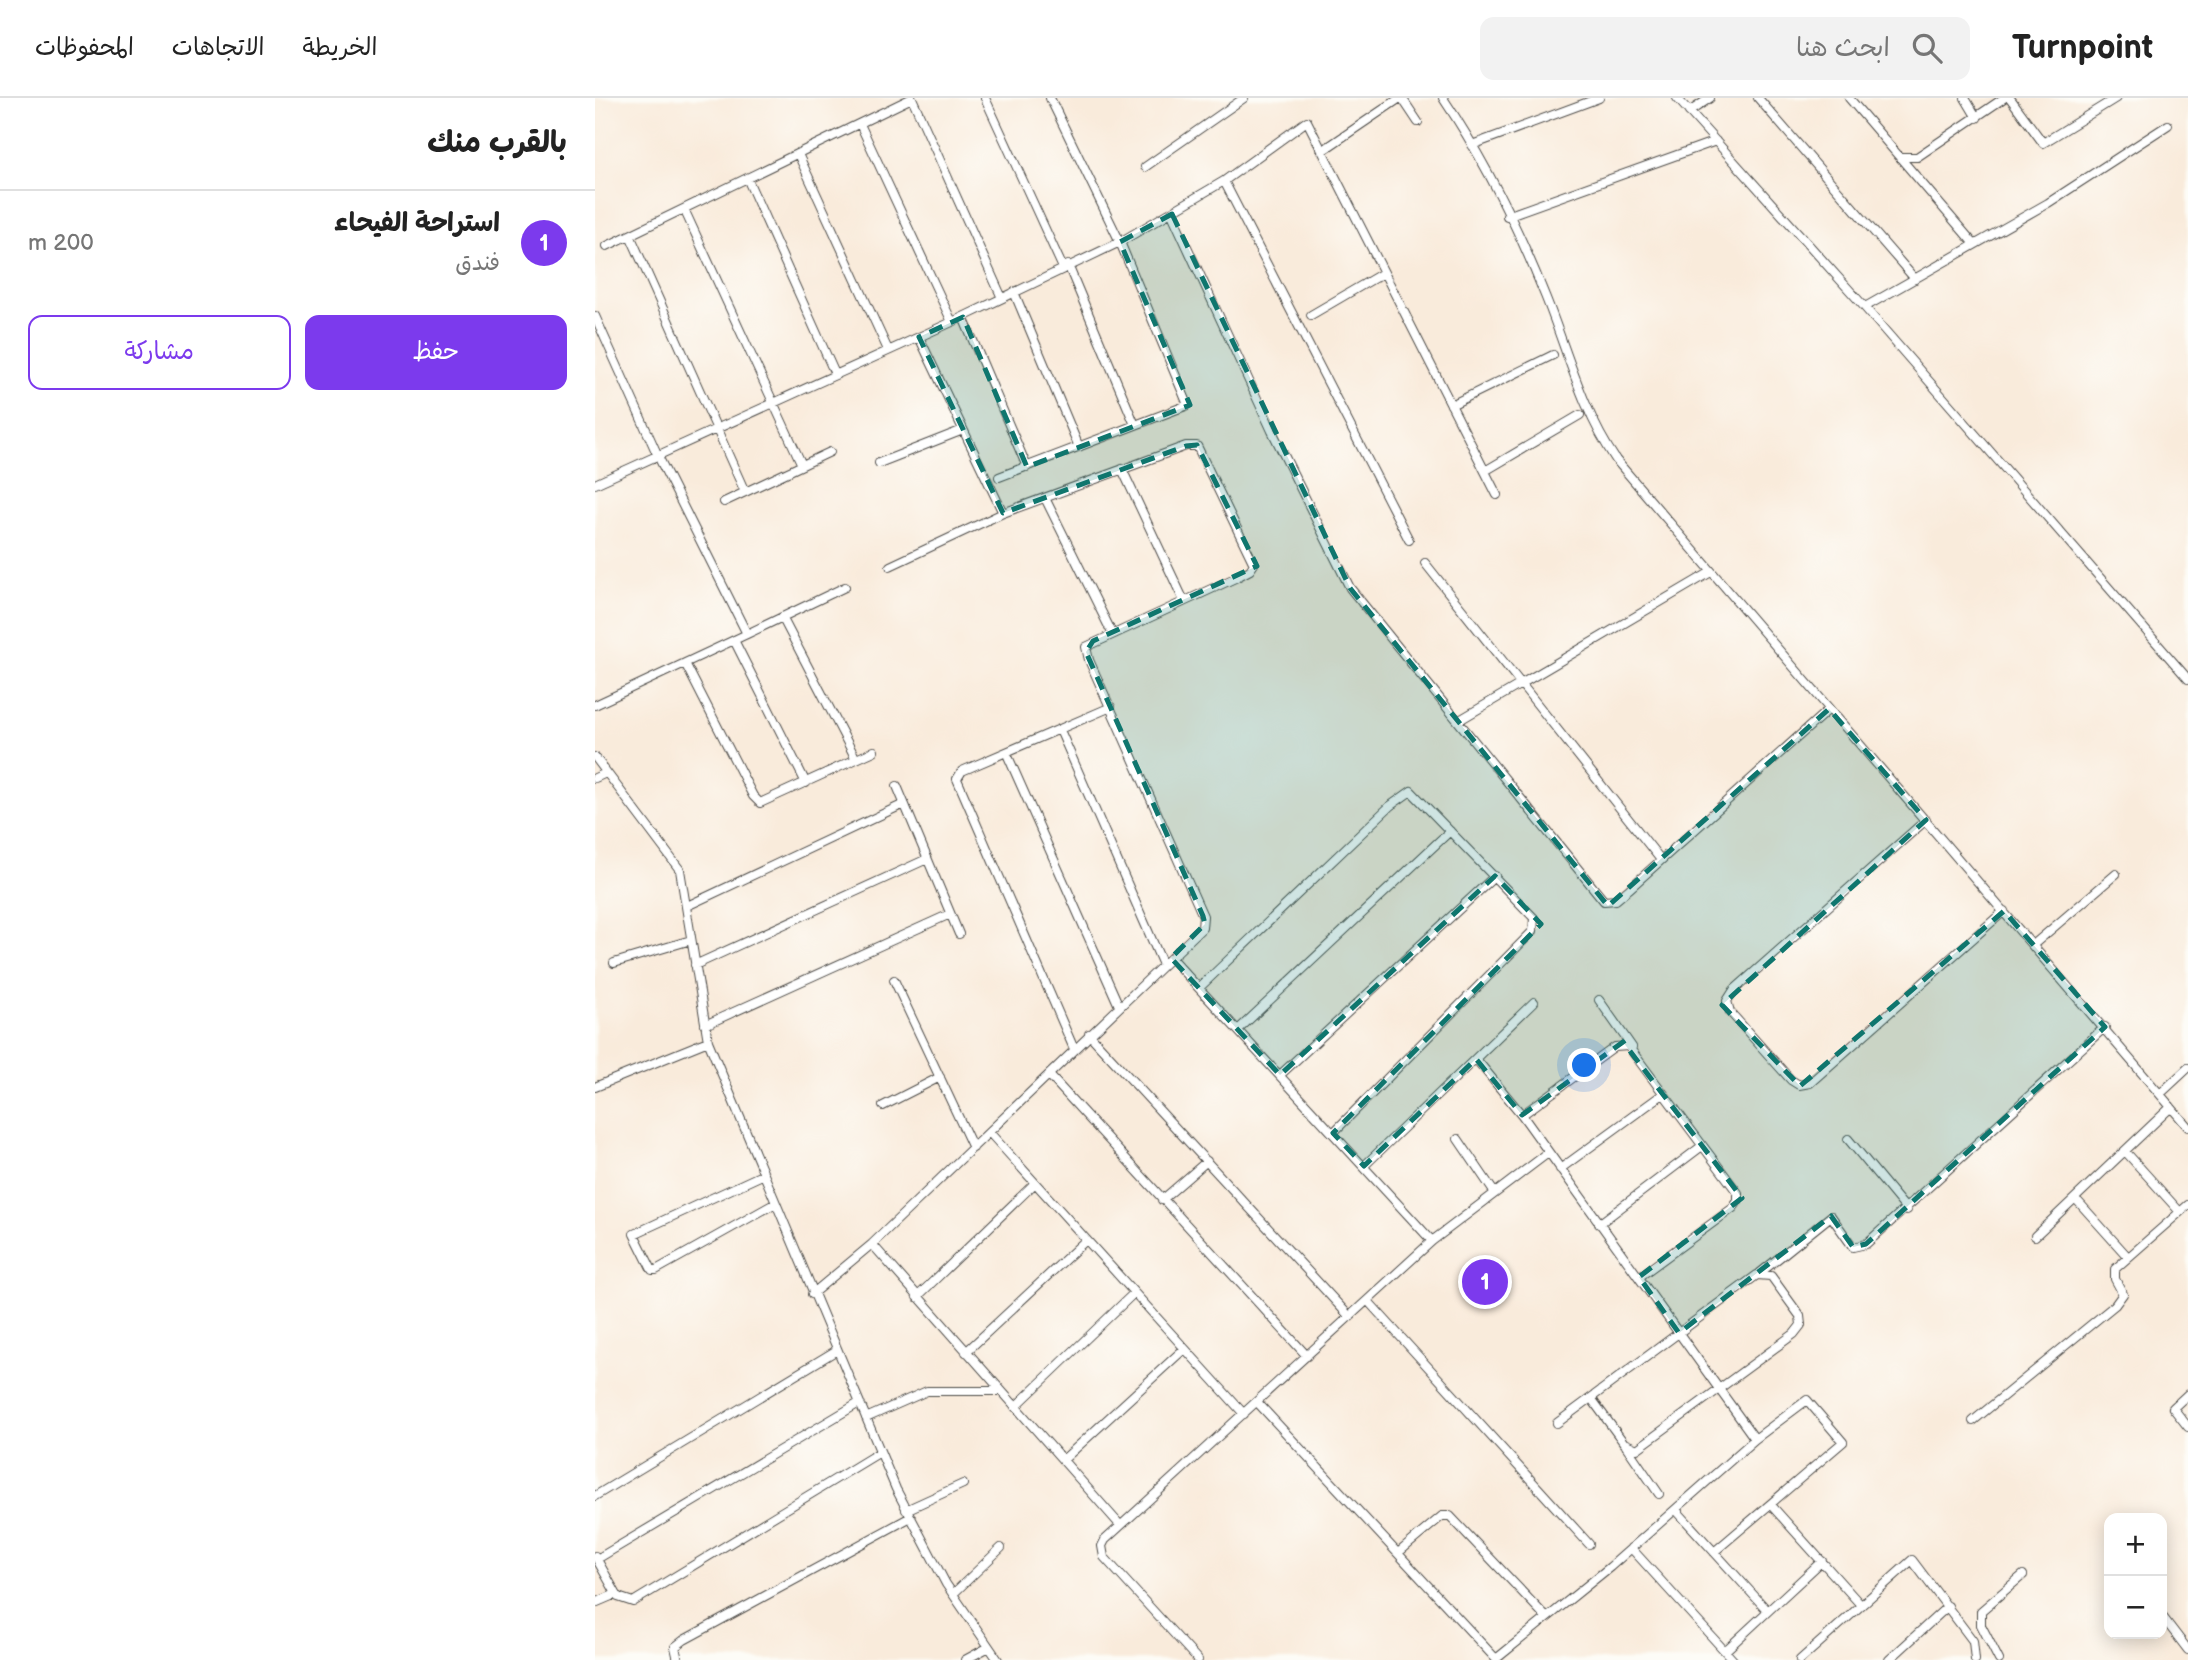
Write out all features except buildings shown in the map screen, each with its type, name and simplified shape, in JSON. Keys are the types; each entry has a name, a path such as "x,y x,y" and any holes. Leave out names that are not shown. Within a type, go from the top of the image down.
{"street":[{"path":"607,246 912,98 1002,298"},
{"path":"985,98 1065,266 1135,425"},
{"path":"999,477 1183,408 1188,400 1120,242 1050,98"},
{"path":"1145,167 1244,98"},
{"path":"1322,150 1401,98 1418,122"},
{"path":"1443,98 1472,145 1545,296 1567,363 1607,447 1711,572 2105,1027 2188,1127"},
{"path":"1472,145 1599,98"},
{"path":"1677,98 1865,307 2188,679"},
{"path":"1689,111 1710,98"},
{"path":"1758,98 1915,279"},
{"path":"1849,98 1974,244"},
{"path":"1965,98 1977,118"},
{"path":"1899,156 1908,160 1917,157 2004,98"},
{"path":"2010,98 2043,143 2116,98"},
{"path":"595,484 963,317 1120,242 1172,214 1224,181 1307,121 1497,495"},
{"path":"860,124 952,322"},
{"path":"1865,307 2048,203 2168,125"},
{"path":"1507,216 1716,141"},
{"path":"798,154 888,350"},
{"path":"747,178 835,374"},
{"path":"1224,181 1409,540"},
{"path":"684,209 802,465"},
{"path":"1172,214 1340,569 1356,595 1604,901 1616,900 1829,709"},
{"path":"630,235 745,492"},
{"path":"1311,314 1383,273"},
{"path":"1014,292 1079,447"},
{"path":"595,316 657,456 747,634"},
{"path":"963,317 1027,467"},
{"path":"919,337 1003,513"},
{"path":"1451,405 1553,355"},
{"path":"1485,471 1580,415"},
{"path":"879,464 963,430"},
{"path":"812,1294 872,1244 1202,928 1205,921 1086,652 1089,643 1250,570 1254,564 1197,446 1186,446 1003,513 890,566"},
{"path":"724,502 830,452"},
{"path":"1122,469 1184,601"},
{"path":"1045,498 1112,633"},
{"path":"1425,564 1661,860"},
{"path":"1458,721 1711,572"},
{"path":"595,705 845,587"},
{"path":"782,617 856,759"},
{"path":"734,640 806,783"},
{"path":"685,663 757,801 764,803 874,751"},
{"path":"1074,1049 957,783 962,771 1007,754 1111,707"},
{"path":"1059,730 1163,965"},
{"path":"1007,754 1119,1006"},
{"path":"595,757 680,870 708,1041 812,1294 908,1514 953,1594 998,1660"},
{"path":"595,778 606,773"},
{"path":"897,786 959,934"},
{"path":"1199,988 1407,792 1415,792 1534,918 1533,932 1333,1133"},
{"path":"687,906 904,804"},
{"path":"1926,820 1734,990 1727,1001 1730,1012 1791,1080 1799,1085 1810,1083 2004,911"},
{"path":"1238,1030 1450,831"},
{"path":"695,965 927,859"},
{"path":"2033,945 2116,874"},
{"path":"1280,1075 1495,876"},
{"path":"705,1025 950,914"},
{"path":"614,963 691,940"},
{"path":"1171,958 1432,1241"},
{"path":"894,980 972,1148"},
{"path":"1598,1000 1663,1094 1738,1193 1738,1201 1733,1208 1639,1278"},
{"path":"1364,1166 1534,1002"},
{"path":"1557,1423 1752,1279 1831,1216 1849,1242 1859,1248 1907,1210 2105,1027"},
{"path":"1089,1034 1350,1317"},
{"path":"595,1087 708,1041"},
{"path":"1522,1115 1620,1044 1633,1050"},
{"path":"1476,1059 1522,1115 1755,1439"},
{"path":"2160,1094 2188,1068"},
{"path":"1050,1076 1307,1356"},
{"path":"883,1106 940,1077"},
{"path":"1560,1169 1663,1094"},
{"path":"2035,1236 2171,1107"},
{"path":"989,1132 1244,1414"},
{"path":"1458,1139 1495,1192"},
{"path":"1848,1139 1907,1210"},
{"path":"1599,1224 1702,1146"},
{"path":"2125,1151 2180,1212"},
{"path":"1198,1660 1104,1558 1102,1546 1120,1525 1432,1241 1548,1153"},
{"path":"1162,1200 1207,1161"},
{"path":"762,1175 634,1234 655,1271 774,1204"},
{"path":"917,1297 1034,1184"},
{"path":"2075,1198 2128,1257"},
{"path":"1973,1421 2115,1305 2123,1294 2113,1273 2188,1205"},
{"path":"966,1352 1086,1240"},
{"path":"872,1244 1120,1525"},
{"path":"1624,1443 1632,1449 1640,1447 1794,1334 1801,1325 1800,1316 1771,1276 1765,1273 1752,1279"},
{"path":"1015,1406 1133,1293"},
{"path":"1368,1301 1589,1544"},
{"path":"1063,1460 1184,1349"},
{"path":"595,1496 837,1350"},
{"path":"866,1418 927,1391 1000,1391"},
{"path":"2188,1394 2173,1408 2174,1413 2188,1427"},
{"path":"1591,1398 1659,1494"},
{"path":"1257,1402 1495,1659 1632,1548 1755,1439 1807,1400 1843,1443 1714,1552"},
{"path":"859,1403 596,1558 615,1594 623,1601 632,1602 880,1452"},
{"path":"678,1660 675,1647 684,1640 963,1485"},
{"path":"1771,1505 1860,1604"},
{"path":"1676,1510 1768,1611"},
{"path":"1398,1553 1442,1516 1450,1516 1546,1617"},
{"path":"953,1594 1002,1548"},
{"path":"1632,1548 1733,1660"},
{"path":"1805,1658 1860,1604 1912,1560 1973,1642 1975,1660"},
{"path":"1725,1651 1822,1561"},
{"path":"1999,1660 1981,1625 1981,1612 2022,1576"},
{"path":"595,1603 615,1594"},
{"path":"1889,1660 1948,1606"},
{"path":"2167,1623 2188,1650"},
{"path":"965,1660 989,1647"}],"highlighted area":[{"path":"1172,214 1350,588 1608,906 1829,709 1926,820 1722,1005 1800,1086 2004,911 2105,1027 1866,1244 1853,1247 1831,1216 1679,1333 1639,1277 1742,1198 1623,1042 1522,1115 1476,1059 1364,1166 1333,1133 1541,924 1495,876 1280,1075 1171,958 1205,924 1203,916 1086,652 1093,641 1257,566 1204,457 1197,445 1186,446 1003,513 919,337 963,317 1027,467 1190,405 1120,242"}],"place":[{"name":"استراحة الفيحاء","path":"1485,1282"}]}
